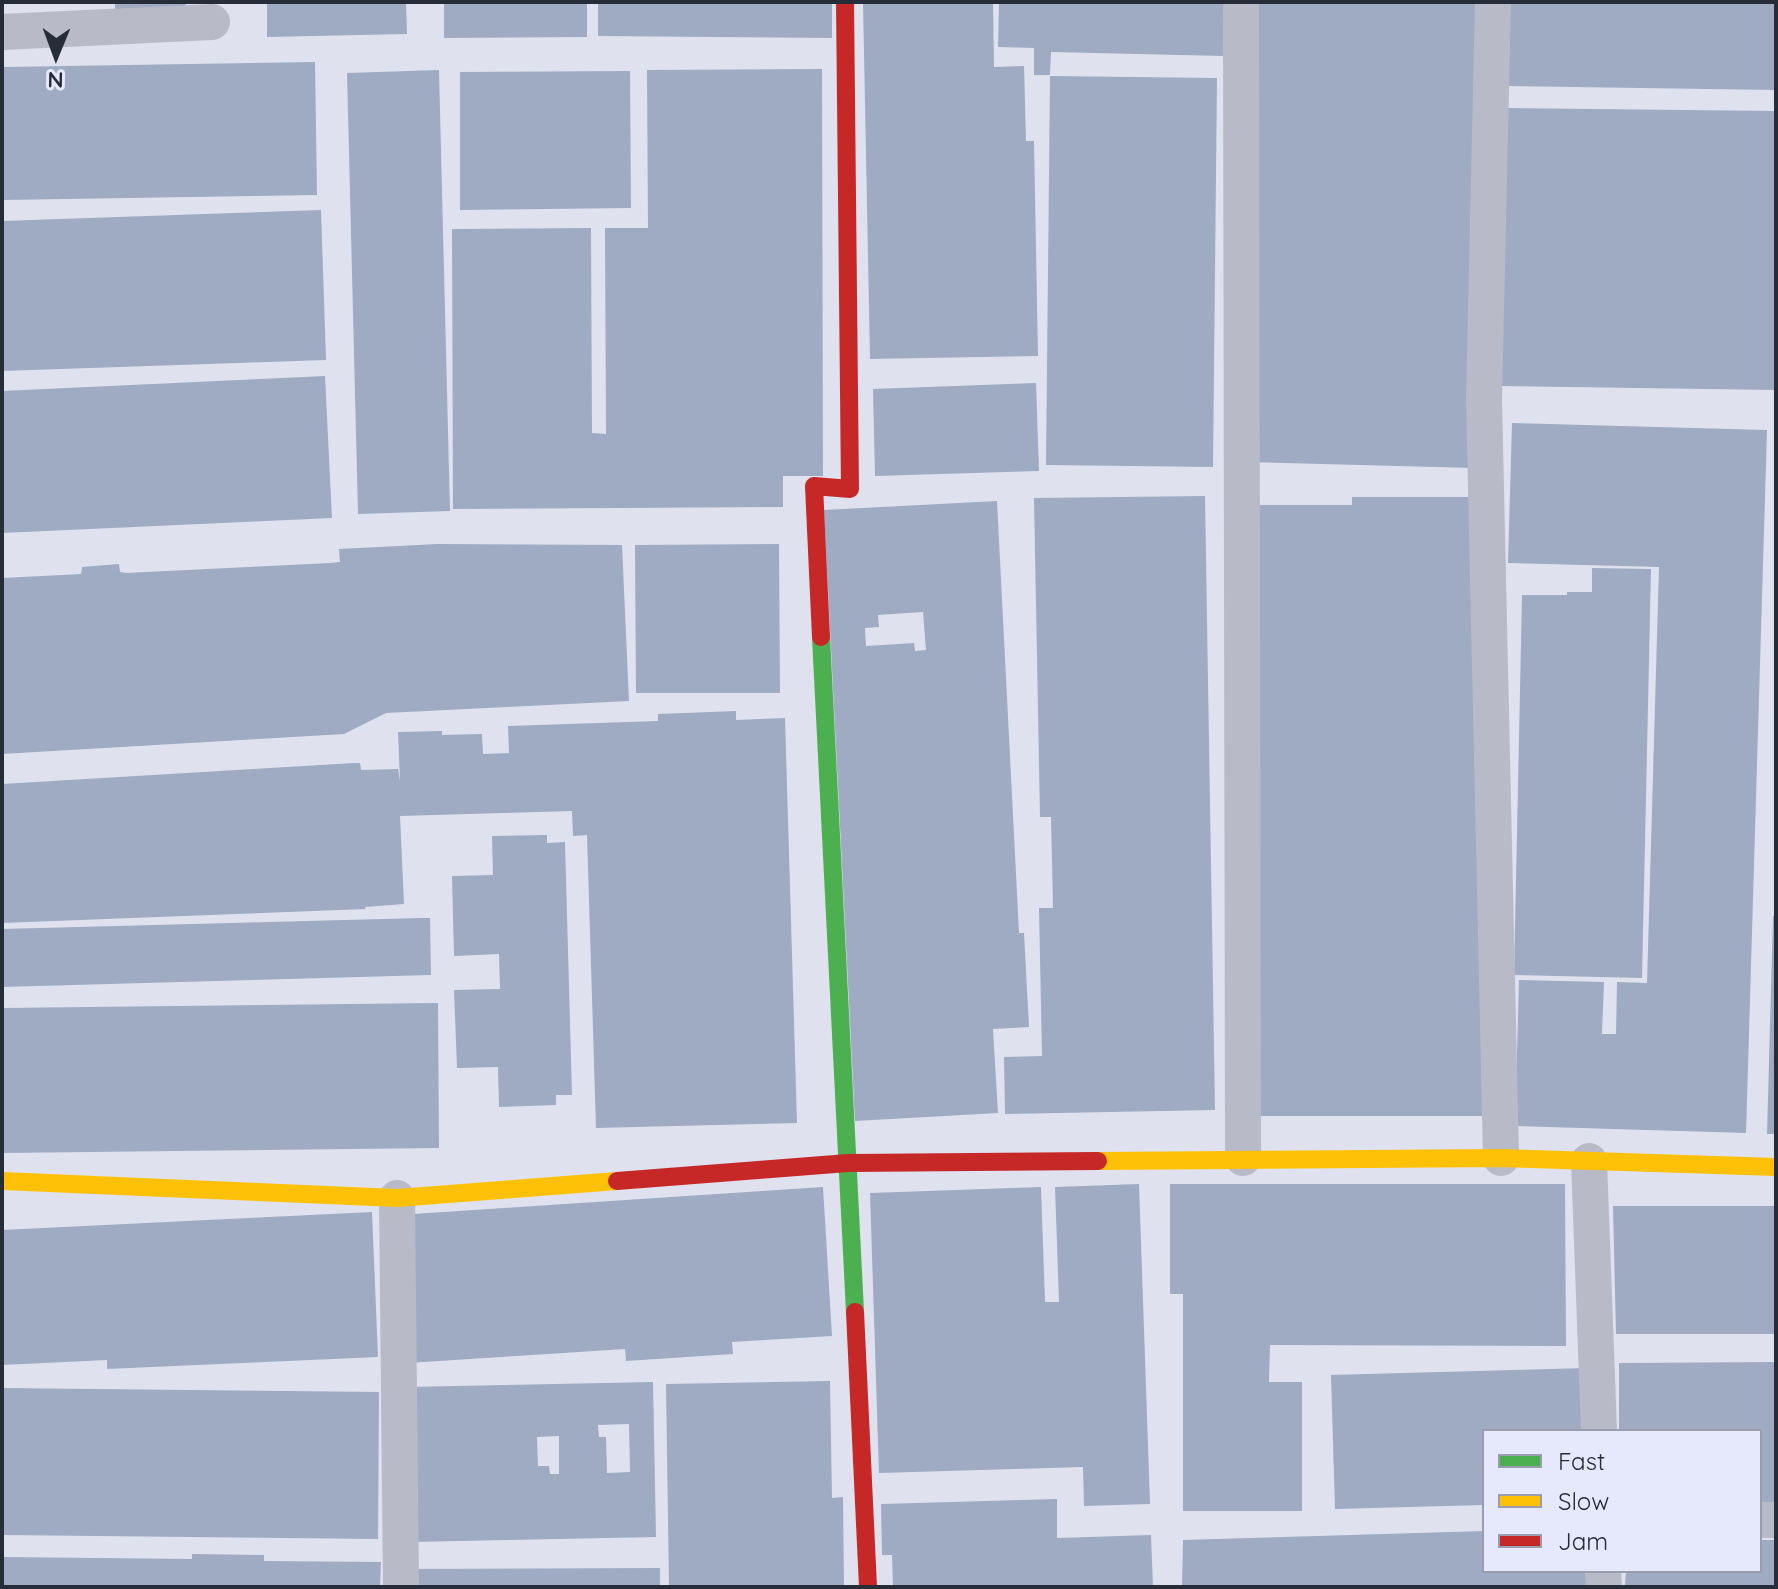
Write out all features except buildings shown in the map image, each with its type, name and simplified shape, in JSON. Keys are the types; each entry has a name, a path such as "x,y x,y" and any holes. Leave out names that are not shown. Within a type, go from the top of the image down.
{"street":[{"path":"845,2 850,489 814,486 868,1587"},
{"path":"1241,2 1243,1158"},
{"path":"1493,2 1484,399 1501,1158"},
{"path":"2,32 212,22"},
{"path":"2,1181 397,1198 848,1163 1501,1158 1776,1167"},
{"path":"1589,1161 1599,1429"},
{"path":"397,1198 401,1587"}],"traffic: fast":[{"path":"821,637 855,1312"}],"traffic: slow":[{"path":"1098,1161 1501,1158 1776,1167"},
{"path":"2,1181 397,1198 617,1181"}],"traffic: jam":[{"path":"821,637 814,486 850,489 845,2"},
{"path":"617,1181 848,1163 1098,1161"},
{"path":"855,1312 868,1587"}]}
